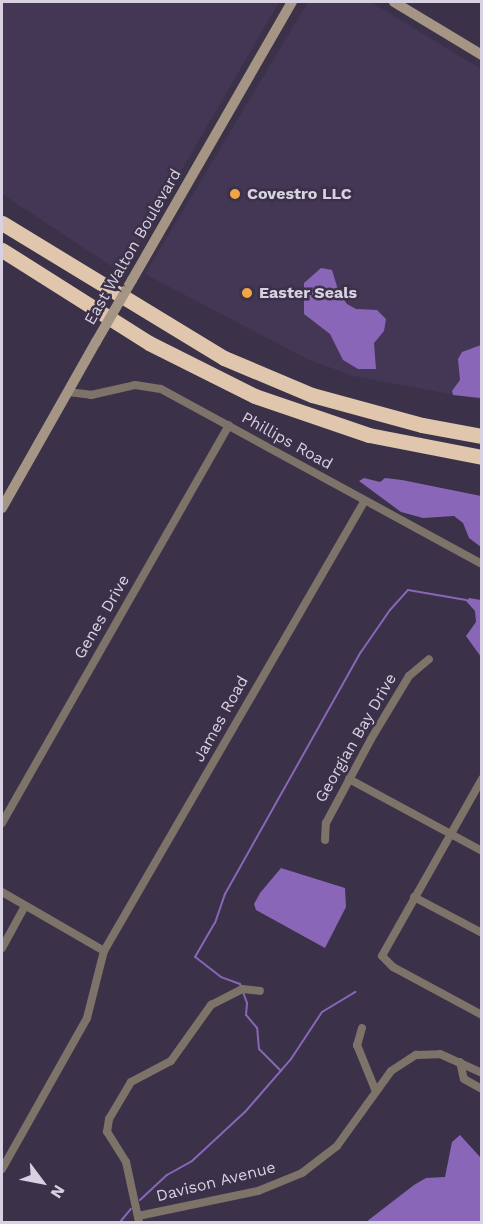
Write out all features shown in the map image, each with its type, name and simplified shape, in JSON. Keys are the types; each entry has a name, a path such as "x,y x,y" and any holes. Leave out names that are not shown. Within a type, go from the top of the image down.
{"highway":[{"path":"2,223 224,358 312,395 422,425 482,436"},
{"path":"2,250 149,343 255,396 369,435 482,457"}],"main road":[{"name":"East Walton Boulevard","path":"2,507 292,2"},
{"path":"394,2 482,55"}],"street":[{"name":"Phillips Road","path":"68,392 91,395 135,385 161,389 364,502 482,564"},
{"name":"Genes Drive","path":"2,823 229,426"},
{"name":"James Road","path":"2,1169 90,1012 104,951 364,502"},
{"name":"Georgian Bay Drive","path":"325,840 326,823 349,779 409,676 429,659"},
{"path":"349,779 482,852"},
{"path":"482,779 384,947 384,962 482,1015"},
{"path":"2,892 104,951"},
{"path":"414,897 482,933"},
{"path":"2,948 25,906"},
{"path":"138,1219 126,1162 107,1132 114,1109 136,1077 176,1056 195,1023 211,1005 242,989 260,991"},
{"path":"362,1028 357,1045 375,1089"},
{"name":"Davison Avenue","path":"138,1219 258,1191 303,1173 337,1146 375,1089 390,1071 416,1055 440,1054 482,1073"},
{"path":"460,1062 464,1079 482,1089"}],"shaded area":[{"path":"2,2 279,2 122,273 2,194"},
{"path":"308,2 371,2 481,69 481,400 353,376 307,359 145,274"},
{"path":"321,268 332,270 339,293 347,304 356,309 377,310 386,319 384,331 374,343 376,369 358,369 343,360 330,334 304,314 304,283"},
{"path":"481,345 481,398 453,395 452,391 460,380 458,359 462,352"},
{"path":"364,478 380,482 385,478 402,480 481,496 481,547 469,538 463,523 454,516 423,518 401,512 359,481"},
{"path":"469,598 481,600 481,657 466,636 476,622 475,611 466,601"},
{"path":"281,868 345,888 346,907 325,948 256,910 254,904 260,893"},
{"path":"460,1135 481,1158 481,1222 366,1222 426,1178 445,1177 452,1142"}],"waterway":[{"path":"281,1071 259,1049 257,1028 246,1015 247,1003 240,984 221,977 195,957 215,923 225,894 361,652 390,610 408,590 466,600"},
{"path":"140,1200 167,1175 192,1161 245,1112 291,1059 322,1012 355,992"},
{"path":"120,1222 131,1209"}],"place":[{"name":"Covestro LLC","path":"235,194"},
{"name":"Easter Seals","path":"247,293"}]}
